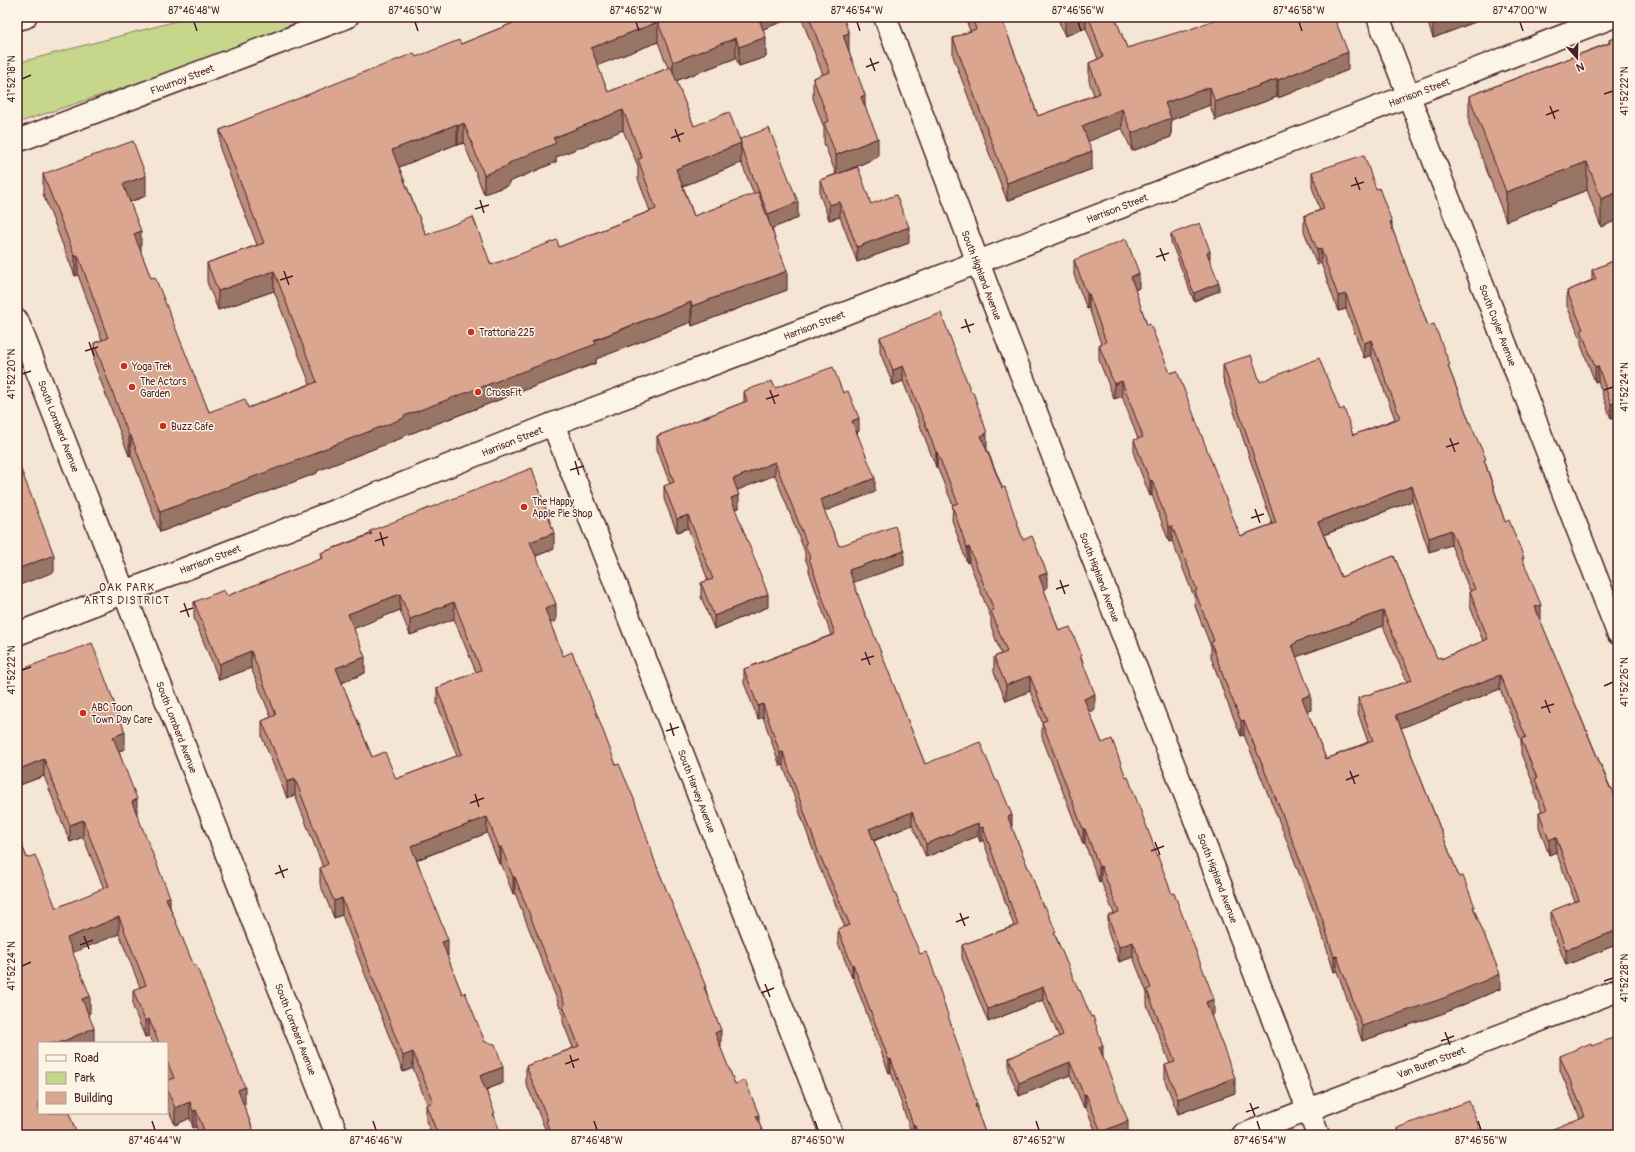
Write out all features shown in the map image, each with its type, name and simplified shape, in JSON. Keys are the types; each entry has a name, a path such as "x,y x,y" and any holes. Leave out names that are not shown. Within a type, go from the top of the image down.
{"main road":[{"path":"17,19 25,17"},
{"name":"Flournoy Street","path":"17,140 347,17"},
{"name":"South Highland Avenue","path":"885,17 977,262 1318,1135"},
{"name":"South Cuyler Avenue","path":"1378,17 1618,633"},
{"name":"Harrison Street","path":"17,634 338,510 553,424 1612,17"},
{"name":"South Lombard Avenue","path":"17,320 337,1135"},
{"name":"South Harvey Avenue","path":"553,424 832,1135"},
{"name":"Van Buren Street","path":"1243,1135 1618,990"}],"green space":[{"path":"192,17 310,17 177,70 17,123 17,63"}],"building":[{"path":"528,17 758,17 766,37 739,47 736,38 673,62 658,22 591,48 608,92 671,67 694,126 729,112 741,143 676,169 694,216 758,192 787,271 692,306 691,302 594,340 596,344 404,416 404,418 316,452 317,453 160,512 131,436 129,436 94,343 108,338 78,255 75,257 43,174 133,141 146,176 123,184 141,231 134,234 151,278 155,277 209,412 245,399 248,408 317,382 274,271 218,291 207,263 264,243 220,130 414,53 416,57 459,40 461,44","holes":["623,110 642,158 638,159 656,209 559,247 557,240 491,265 473,217 426,235 392,150 457,124 458,126 464,123 484,175 556,143 553,138"]},
{"path":"809,17 843,17 849,33 843,35 865,95 861,97 878,138 836,155 824,123 829,121 813,78 830,72"},
{"path":"972,17 1001,17 1038,116 1100,93 1089,63 1103,57 1089,17 1115,17 1127,48 1182,31 1183,32 1222,17 1334,17 1348,52 1278,80 1277,79 1215,102 1210,87 1165,103 1171,118 1132,133 1122,109 1082,126 1092,151 1007,183 953,38 976,29"},
{"path":"1618,37 1618,192 1601,199 1587,162 1506,192 1469,96 1610,43 1609,40"},
{"path":"769,128 798,202 768,214 741,147 740,139"},
{"path":"1364,155 1376,189 1379,188 1392,222 1390,222 1428,326 1434,324 1450,365 1448,366 1486,459 1484,460 1505,522 1509,520 1524,558 1522,558 1541,605 1535,607 1610,788 1612,788 1618,806 1618,930 1566,950 1551,911 1579,900 1556,837 1549,840 1539,812 1547,810 1535,779 1537,778 1521,739 1526,737 1500,675 1396,715 1459,877 1463,876 1475,907 1473,907 1500,974 1444,998 1362,1026 1337,956 1334,957 1322,918 1283,816 1244,720 1241,721 1226,684 1211,642 1214,641 1195,591 1197,590 1172,526 1169,527 1152,480 1150,481 1134,440 1143,437 1122,381 1114,384 1099,345 1106,342 1089,294 1087,294 1074,260 1126,239 1139,273 1131,277 1147,325 1150,324 1170,373 1177,371 1240,536 1276,523 1223,364 1251,355 1260,382 1319,358 1340,410 1344,408 1353,435 1400,418 1371,340 1364,343 1346,294 1338,296 1321,249 1317,250 1304,216 1324,209 1312,172","holes":["1412,486 1429,538 1451,530 1475,589 1470,591 1488,639 1441,659 1441,657 1437,658 1394,556 1341,577 1318,522","1383,611 1412,680 1358,698 1373,741 1326,759 1302,698 1311,695 1292,645 1296,642"]},
{"path":"858,167 871,204 896,195 909,227 857,247 840,202 829,205 820,180"},
{"path":"1200,223 1210,251 1207,253 1219,283 1194,293 1171,234"},
{"path":"1618,259 1618,414 1614,403 1611,404 1598,366 1595,367 1581,330 1583,329 1567,291 1596,279 1592,270"},
{"path":"941,313 971,392 973,392 987,433 981,436 1002,488 1005,487 1023,540 1032,536 1047,573 1039,576 1059,631 1070,627 1082,656 1080,656 1095,694 1084,699 1102,743 1112,739 1126,778 1128,777 1172,894 1174,893 1214,999 1206,1002 1235,1078 1178,1099 1165,1065 1175,1062 1147,990 1151,988 1133,942 1119,947 1108,916 1119,912 1101,866 1099,867 1085,829 1083,829 1042,722 1047,720 1030,676 1006,685 994,657 1007,652 991,611 994,610 969,547 967,548 952,505 958,503 936,452 903,366 893,370 880,337"},
{"path":"833,367 843,393 848,391 859,418 852,421 875,478 820,500 839,546 895,526 904,551 849,570 866,617 925,764 980,742 996,781 998,781 1012,815 1008,817 1043,907 1045,906 1056,932 1054,933 1079,991 1080,990 1091,1017 1093,1016 1103,1046 1099,1047 1128,1121 1101,1132 1086,1094 1084,1095 1070,1062 1019,1083 1009,1058 1063,1035 1043,987 988,1009 962,945 1018,925 983,827 980,828 978,823 926,844 912,812 869,829 920,954 926,952 929,957 977,1104 975,1105 986,1135 919,1135 914,1124 913,1125 891,1059 889,1060 853,964 852,965 838,929 850,925 818,851 783,752 780,753 763,704 758,706 744,669 835,634 809,558 810,557 805,545 807,544 775,462 733,479 739,495 731,498 768,594 714,616 701,583 713,579 688,515 677,519 664,486 674,482 657,436 747,401 744,391 772,381 775,388"},
{"path":"17,459 54,555 17,569"},
{"path":"532,468 554,533 530,542 556,604 545,609 563,656 572,652 616,765 619,764 634,799 655,862 706,987 704,987 721,1030 715,1033 735,1084 745,1080 759,1115 756,1116 764,1135 551,1135 546,1121 548,1120 526,1066 579,1046 563,1006 565,1005 515,877 513,877 501,847 499,847 487,817 411,846 448,940 442,942 462,994 465,992 485,1042 495,1044 503,1067 480,1076 495,1113 493,1114 501,1135 438,1135 426,1105 433,1102 413,1052 403,1056 342,898 334,901 320,868 328,864 295,779 287,782 262,721 276,715 251,651 219,664 194,602 224,590 227,596 323,558 321,553 372,534 370,531","holes":["400,594 410,619 454,602 481,670 437,688 462,754 396,779 385,752 372,757 336,668 365,657 348,614"]},
{"path":"92,643 125,732 113,737 137,799 132,802 170,897 166,898 194,966 196,965 245,1087 238,1090 255,1135 206,1135 196,1110 193,1111 190,1102 175,1108 168,1091 168,1081 174,1078 168,1063 168,1042 159,1042 149,1019 145,1021 133,990 146,985 119,917 67,938 90,996 82,999 94,1028 61,1042 38,1042 38,1114 69,1114 77,1135 17,1135 17,1075 22,1073 17,1060 17,833 27,858 35,855 56,908 109,886 83,820 70,825 44,759 17,770 17,671"},
{"path":"1618,1036 1618,1135 1538,1135 1585,1116 1560,1056 1591,1043 1592,1046"},
{"path":"1469,1101 1482,1135 1400,1135 1397,1128"}],"place":[{"name":"Trattoria 225","path":"471,332"},
{"name":"Yoga Trek","path":"124,366"},
{"name":"The Actors Garden","path":"132,387"},
{"name":"CrossFit","path":"478,392"},
{"name":"Buzz Cafe","path":"163,426"},
{"name":"The Happy Apple Pie Shop","path":"524,507"},
{"name":"ABC Toon Town Day Care","path":"83,713"}],"district":[{"name":"OAK PARK ARTS DISTRICT","path":"127,593"}]}
